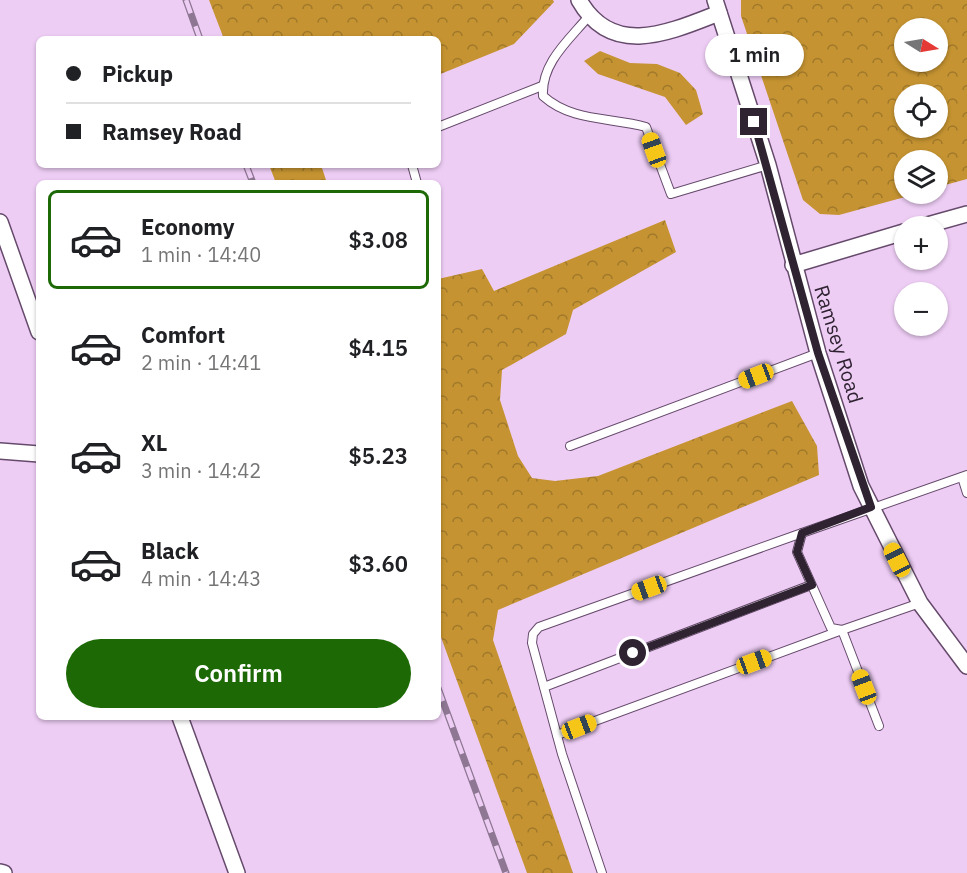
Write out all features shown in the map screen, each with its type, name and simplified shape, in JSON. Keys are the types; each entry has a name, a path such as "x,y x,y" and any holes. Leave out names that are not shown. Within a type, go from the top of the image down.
{"street":[{"path":"579,0 588,17"},
{"name":"Ramsey Road","path":"588,17 604,30 630,36 681,28 717,6 768,165 818,353 871,507 920,603 967,666"},
{"path":"948,219 967,214"},
{"path":"0,222 36,324"},
{"path":"793,265 894,235"},
{"path":"0,451 36,454"},
{"path":"181,720 237,873"}],"lane":[{"path":"588,17 548,67 542,86 543,96 552,104 596,121 646,128 670,194 768,165"},
{"path":"441,126 542,86"},
{"path":"570,447 818,353"},
{"path":"602,873 557,735 532,643 533,634 539,627 871,507 964,476 967,493"},
{"path":"802,533 797,552 831,628 842,630"},
{"path":"544,687 812,585"},
{"path":"557,735 920,603"},
{"path":"842,630 879,726"}],"green space":[{"path":"209,0 553,0 554,2 514,44 441,74 441,36 223,36"},
{"path":"741,0 967,0 967,179 948,184 948,150 894,150 894,200 839,215 820,214 803,200 741,16"},
{"path":"600,51 630,63 657,64 680,73 696,90 703,114 686,125 665,97 598,74 584,61"},
{"path":"270,168 322,168 326,180 275,180"},
{"path":"665,220 676,252 573,310 566,334 502,370 500,400 518,456 532,478 555,481 598,476 792,401 817,446 819,475 498,610 493,640 573,873 527,873 441,637 441,278 482,269 494,291"}],"railway":[{"path":"186,0 199,36"},
{"path":"247,168 252,180"},
{"path":"441,696 506,873"}],"route":[{"path":"633,653 812,585 797,552 798,541 802,533 871,507 861,486 818,353 768,165 754,122"}]}
